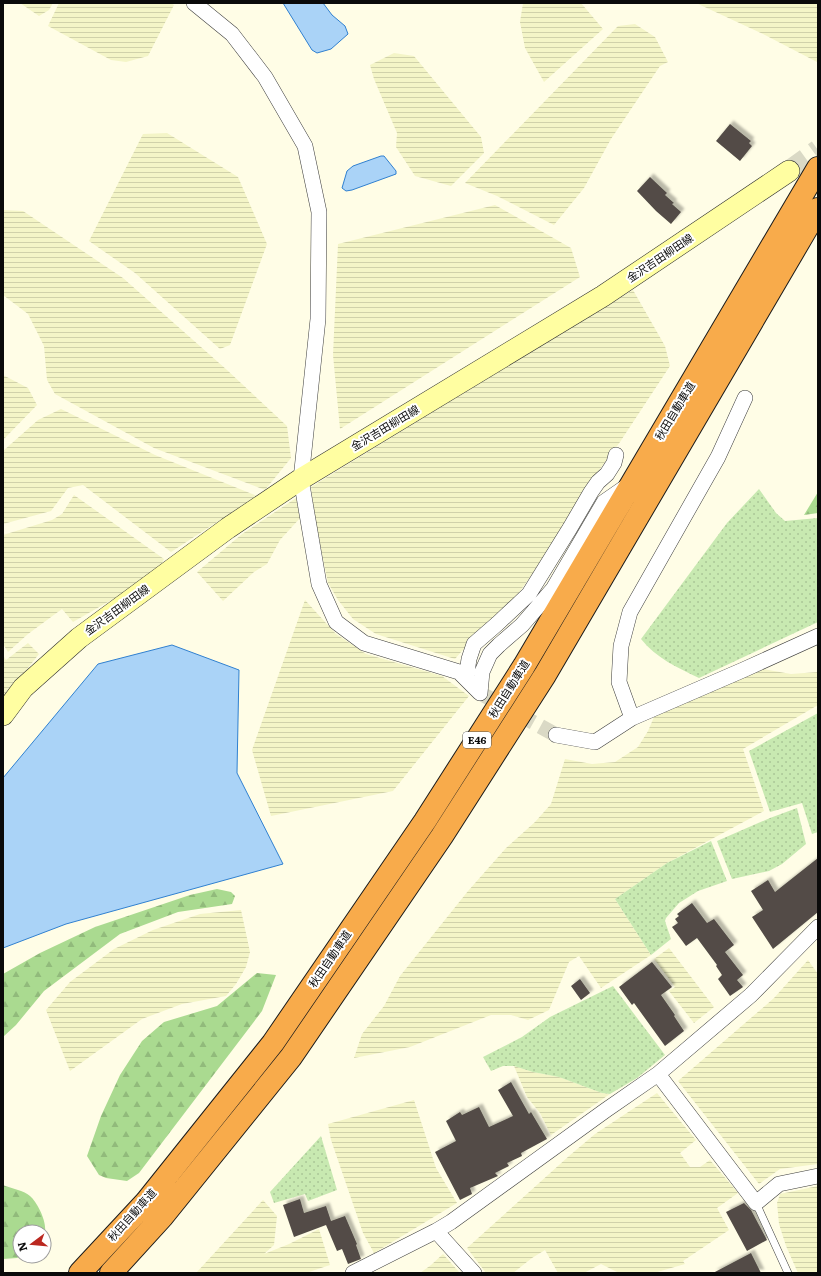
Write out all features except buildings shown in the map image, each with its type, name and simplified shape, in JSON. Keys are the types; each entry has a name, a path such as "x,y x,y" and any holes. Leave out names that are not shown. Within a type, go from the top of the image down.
{"highway":[{"name":"秋田自動車道","path":"80,1273 146,1202 273,1043 429,814 524,666 818,168"},
{"name":"秋田自動車道","path":"111,1273 162,1217 291,1057 442,836 545,675 818,209"}],"main road":[{"name":"金沢吉田柳田線","path":"3,715 23,688 79,638 228,528 301,479 603,296 789,170"}],"street":[{"path":"194,3 232,34 264,77 306,146 319,212 318,312 301,479 319,584 336,622 364,643 459,672 480,693 482,672 490,654 522,625 553,589 604,502 632,482"},
{"path":"632,718 619,682 621,646 630,612 718,457 745,398"},
{"path":"466,678 469,660 474,644 529,594 591,492 598,482 607,474 614,463 616,455"},
{"path":"556,735 595,742 632,718 818,636"},
{"path":"353,1273 436,1231 658,1074 751,995 818,927"},
{"path":"658,1074 756,1203 779,1184 818,1176"},
{"path":"436,1231 474,1273"}],"lane":[{"path":"756,1203 788,1273"}],"green space":[{"path":"20,3 53,3 49,10 39,16"},
{"path":"59,3 171,3 174,5 148,56 126,62 111,60 48,26"},
{"path":"523,3 581,3 603,29 544,82 525,48 520,22"},
{"path":"696,3 818,3 818,61 817,62 763,34"},
{"path":"635,24 655,37 668,62 660,66 611,139 584,188 554,225 497,196 465,183 618,26"},
{"path":"394,53 414,56 481,137 484,153 451,186 415,176 396,147 397,133 374,79 370,65"},
{"path":"167,133 238,177 267,244 230,345 220,349 135,273 89,241 143,134"},
{"path":"495,205 571,248 580,277 340,429 333,355 338,244"},
{"path":"3,210 23,211 123,278 227,370 287,426 291,458 265,490 154,448 55,394 47,380 44,346 28,314 3,295"},
{"path":"633,290 665,346 670,366 620,442 582,493 547,553 513,601 474,637 455,659 376,634 353,619 338,600 328,583 315,520 311,487"},
{"path":"3,375 28,388 37,405 3,440"},
{"path":"61,409 155,455 257,496 171,552 83,485 68,488 51,511 3,524 3,451 38,420"},
{"path":"759,489 776,513 785,521 818,518 818,622 699,678 660,657 641,639 727,523"},
{"path":"818,492 818,513 804,515"},
{"path":"74,495 164,559 157,574 73,622 62,609 28,634 8,652 3,644 3,535 52,520 62,514"},
{"path":"296,498 302,516 280,540 267,564 254,572 223,601 197,572 242,534"},
{"path":"305,600 336,634 366,654 442,676 469,696 393,791 271,816 252,750"},
{"path":"28,643 39,654 3,700 3,656 6,660"},
{"path":"763,669 791,674 818,672 818,705 743,749 764,811 667,863 615,899 651,955 601,988 579,956 569,962 549,1010 528,1020 511,1015 491,1015 410,1047 354,1058 362,1034 384,1006 400,976 468,891 506,848 535,822 551,804 565,759 592,764 615,762 638,747 648,731 654,717"},
{"path":"818,713 818,832 812,834 802,803 770,812 749,751"},
{"path":"797,808 806,844 782,864 769,871 732,879 717,841"},
{"path":"711,841 727,881 698,891 679,903 665,921 671,939 651,955 615,899 667,863"},
{"path":"217,889 231,892 235,896 232,904 178,912 120,934 44,991 16,1025 3,1037 3,974 40,953 95,927 190,895"},
{"path":"241,910 250,952 246,967 236,984 226,996 182,1004 142,1019 70,1071 46,1010 70,982 114,949 153,930 200,914"},
{"path":"669,948 714,1007 694,1023 669,991 675,987 654,959"},
{"path":"808,960 818,974 818,1164 780,1169 759,1184 678,1081 774,998"},
{"path":"257,973 276,975 262,1011 139,1173 127,1181 106,1178 99,1175 87,1156 101,1116 120,1075 142,1041 164,1022 217,1006"},
{"path":"613,986 665,1055 637,1078 610,1094 602,1093 559,1077 533,1072 514,1066 503,1066 491,1071 483,1057 522,1037 550,1017"},
{"path":"514,1066 533,1072 559,1077 602,1093 610,1094 551,1135 540,1113 527,1097"},
{"path":"657,1093 696,1140 680,1153 690,1167 700,1167 710,1160 738,1193 717,1208 729,1230 683,1261 685,1264 654,1273 619,1273 601,1264 584,1273 558,1273 545,1250 513,1273 486,1273 467,1248 595,1134"},
{"path":"414,1100 436,1168 457,1203 374,1253 363,1233 331,1140 328,1124"},
{"path":"321,1136 337,1190 308,1201 305,1194 274,1203 270,1192"},
{"path":"3,1185 28,1194 33,1199 42,1214 45,1224 12,1224 12,1258 3,1259"},
{"path":"818,1186 818,1273 798,1273 786,1246 779,1224 777,1203 780,1194"},
{"path":"263,1200 277,1216 274,1245 264,1254 289,1244 319,1229 330,1265 306,1273 196,1273"},
{"path":"443,1254 460,1273 420,1273 431,1265"}],"water":[{"path":"283,3 323,3 332,15 345,26 348,34 331,49 317,53 312,50"},
{"path":"384,156 396,171 396,174 352,190 346,191 342,188 347,171 353,166"},
{"path":"172,645 239,670 237,773 283,864 66,924 3,948 3,778 98,664"}],"tunnel":[{"path":"789,171 818,150"},
{"path":"480,693 556,735"}]}
